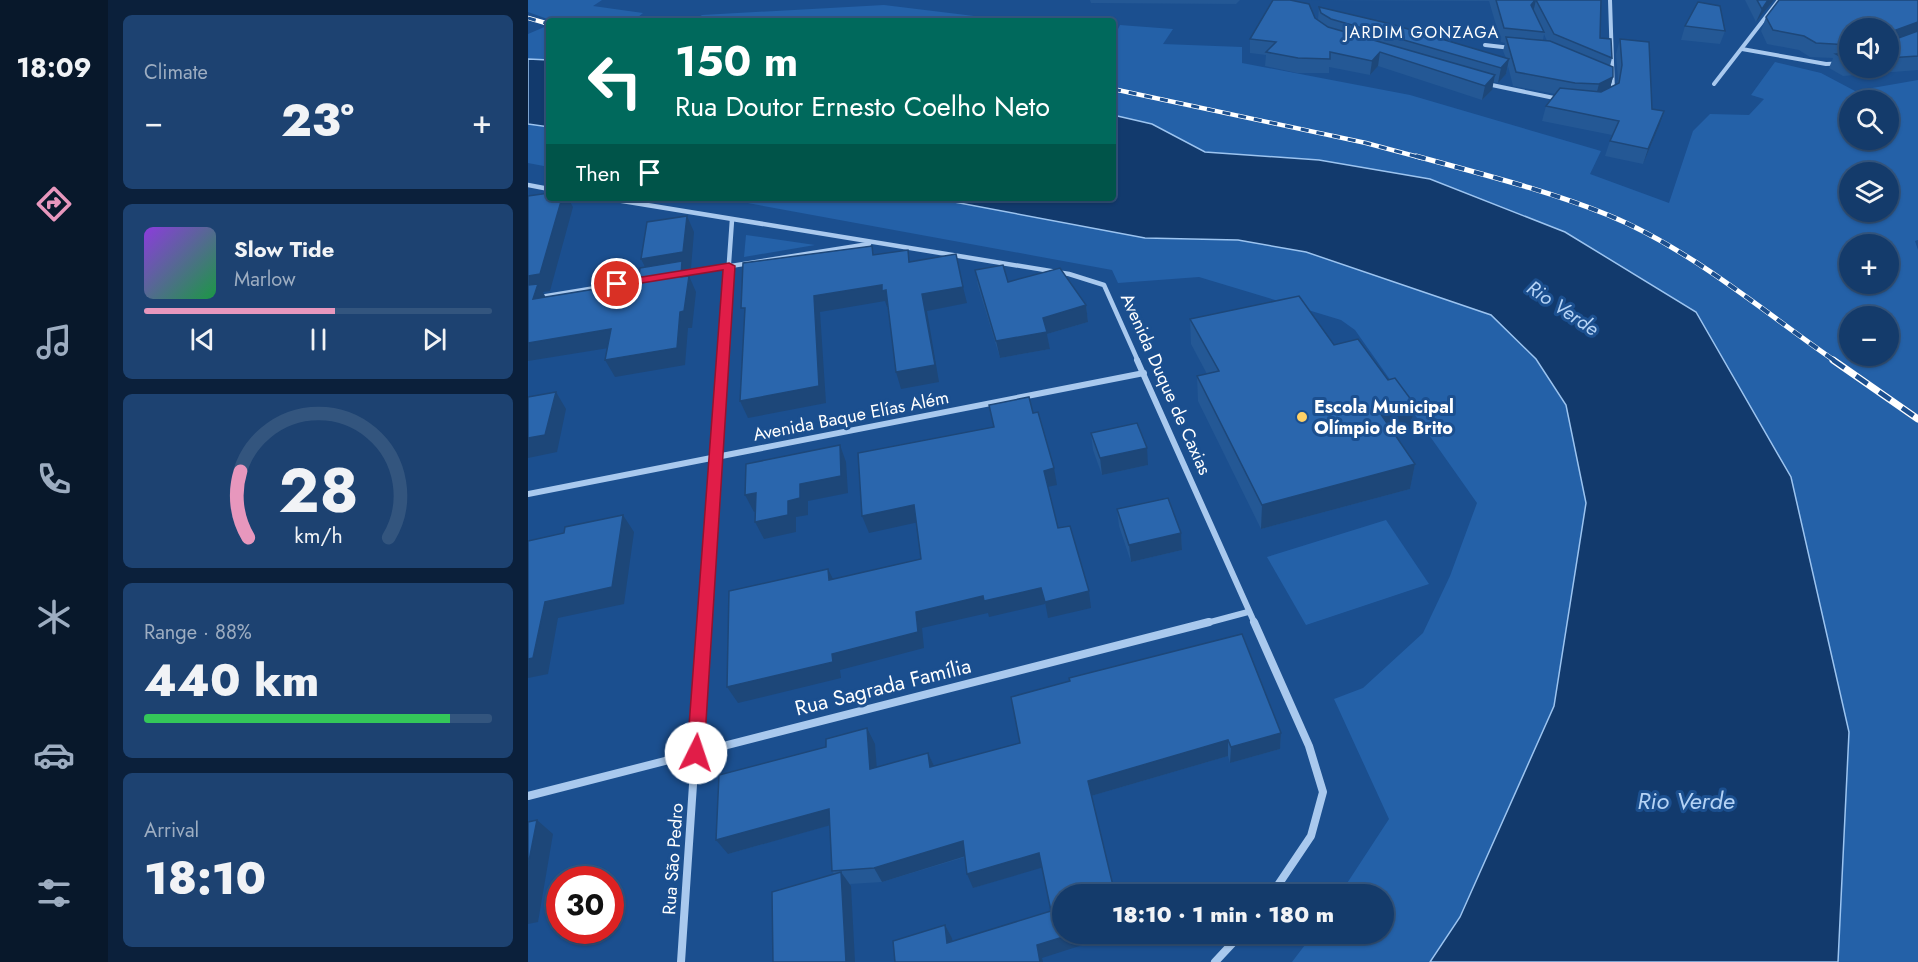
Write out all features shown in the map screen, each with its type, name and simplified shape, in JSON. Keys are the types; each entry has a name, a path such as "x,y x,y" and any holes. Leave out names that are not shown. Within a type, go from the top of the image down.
{"street":[{"path":"1607,99 1613,94 1614,79 1610,0"},
{"path":"1714,84 1779,0"},
{"path":"1485,45 1516,48"},
{"path":"1742,49 1826,64 1839,63"},
{"path":"1604,75 1614,79"},
{"path":"1486,83 1560,99"},
{"path":"528,185 546,188"},
{"name":"Avenida Duque de Caxias","path":"621,201 1069,274 1104,285 1248,612 1310,746 1323,792 1311,836 1279,884"},
{"name":"Rua São Pedro","path":"681,962 732,220"},
{"path":"670,276 875,243"},
{"path":"528,298 646,279"},
{"name":"Avenida Baque Elías Além","path":"528,494 1144,374"},
{"name":"Rua Sagrada Família","path":"528,796 1248,612"},
{"path":"1215,962 1232,944"}],"shaded area":[{"path":"528,0 602,0 593,6 643,13 637,18 546,18 528,12"},
{"path":"884,5 990,18 698,18 702,15"},
{"path":"1120,25 1173,29 1163,44 1242,47 1242,63 1410,95 1601,151 1590,174 1669,203 1693,131 1710,114 1749,115 1764,99 1751,95 1775,62 1821,73 1853,90 1839,90 1839,150 1899,150 1899,90 1861,90 1918,80 1918,240 1915,241 1918,250 1918,962 1838,962 1849,732 1430,179 1319,160 1205,152 1152,124 1116,116 1116,33"},
{"path":"546,26 546,60 528,59 528,34"},
{"path":"528,124 546,127 546,166 528,163"},
{"path":"736,201 949,201 1145,238 1238,240 1306,252 1491,315 1536,359 1566,405 1586,503 1554,706 1460,917 1430,962 1292,962 1306,944 1394,944 1394,884 1347,884 1389,819 1334,699 1363,688 1423,633 1450,576 1477,503 1355,330 1341,320 1199,277 1118,283 1112,270"},
{"path":"746,235 815,245 744,257"},
{"path":"1386,520 1429,584 1306,625 1267,557"}],"water":[{"path":"528,59 546,60 546,127 528,124"},
{"name":"Rio Verde","path":"1116,116 1152,124 1205,152 1319,160 1430,179 1565,232 1696,312 1791,477 1849,732 1838,962 1430,962 1460,917 1554,706 1586,503 1566,405 1536,359 1491,315 1306,252 1238,240 1145,238 949,201 1116,201"}],"building":[{"path":"1273,0 1290,0 1309,4 1315,18 1328,27 1495,75 1485,86 1380,52 1372,61 1330,52 1330,59 1298,58 1266,52 1276,42 1250,39"},
{"path":"1496,0 1535,0 1531,5 1544,32 1504,28"},
{"path":"1536,0 1601,0 1600,38 1611,39 1612,58 1554,34"},
{"path":"1757,0 1768,0 1762,9"},
{"path":"1779,0 1918,0 1918,22 1899,29 1899,18 1839,18 1839,44 1816,43 1804,36 1773,30 1766,17"},
{"path":"1698,2 1720,6 1725,31 1685,26"},
{"path":"1319,7 1391,24 1509,59 1501,68 1331,19 1321,13"},
{"path":"1918,31 1918,56 1899,57 1899,38"},
{"path":"1506,37 1550,41 1613,67 1613,77 1599,84 1575,83 1516,72"},
{"path":"1620,39 1649,42 1652,109 1664,111 1648,149 1610,141 1619,121 1546,106 1560,88 1601,92 1619,83 1622,65"},
{"path":"546,193 546,201 561,201 540,274 528,276 528,196"},
{"path":"687,216 683,252 641,259 647,222"},
{"path":"872,246 873,255 908,250 909,262 956,254 963,287 922,294 935,365 896,372 886,290 882,291 882,285 814,296 819,386 740,401 745,308 741,308 743,263"},
{"path":"682,261 681,277 689,276 684,311 680,312 677,348 605,360 611,329 528,343 528,285 538,284 533,299 638,282 640,268"},
{"path":"1003,265 1008,282 1060,268 1086,305 1043,318 1047,332 996,341 975,270"},
{"path":"1299,296 1334,345 1358,339 1388,380 1395,378 1415,405 1380,413 1415,464 1262,505 1197,376 1219,371 1190,319"},
{"path":"556,392 545,435 528,438 528,397"},
{"path":"1029,397 1033,413 1038,412 1054,468 1044,471 1058,528 1070,526 1089,591 1045,602 1041,588 984,601 983,596 916,612 918,632 832,654 833,662 727,687 729,591 828,569 829,580 921,559 914,505 862,516 858,453 994,427 989,405"},
{"path":"1137,423 1147,448 1100,458 1091,433"},
{"path":"840,445 841,476 800,484 800,498 788,501 788,515 755,522 756,493 745,495 746,464"},
{"path":"1168,498 1181,533 1129,545 1117,509"},
{"path":"623,515 612,587 545,602 533,658 528,659 528,541 564,533 565,527"},
{"path":"1242,634 1281,733 1231,747 1228,740 1088,781 1113,884 1052,884 1052,940 1037,945 1040,962 895,962 893,941 945,925 947,943 1051,911 1039,853 967,874 963,841 874,868 832,871 829,809 716,840 719,775 826,747 826,739 867,728 870,769 928,753 930,767 1020,743 1011,697 1070,681 1069,678"},
{"path":"537,820 528,866 528,822"},
{"path":"841,872 846,962 773,962 772,892"}],"railway":[{"path":"528,18 546,23"},
{"path":"1116,90 1366,143 1422,158"},
{"path":"1416,156 1561,198 1638,229 1697,263 1835,361"},
{"path":"1833,360 1918,419"}],"place":[{"name":"Escola Municipal Olímpio de Brito","path":"1302,417"}],"district":[{"name":"JARDIM GONZAGA","path":"1422,32"}],"route":[{"path":"617,284 729,266 696,753"}]}
